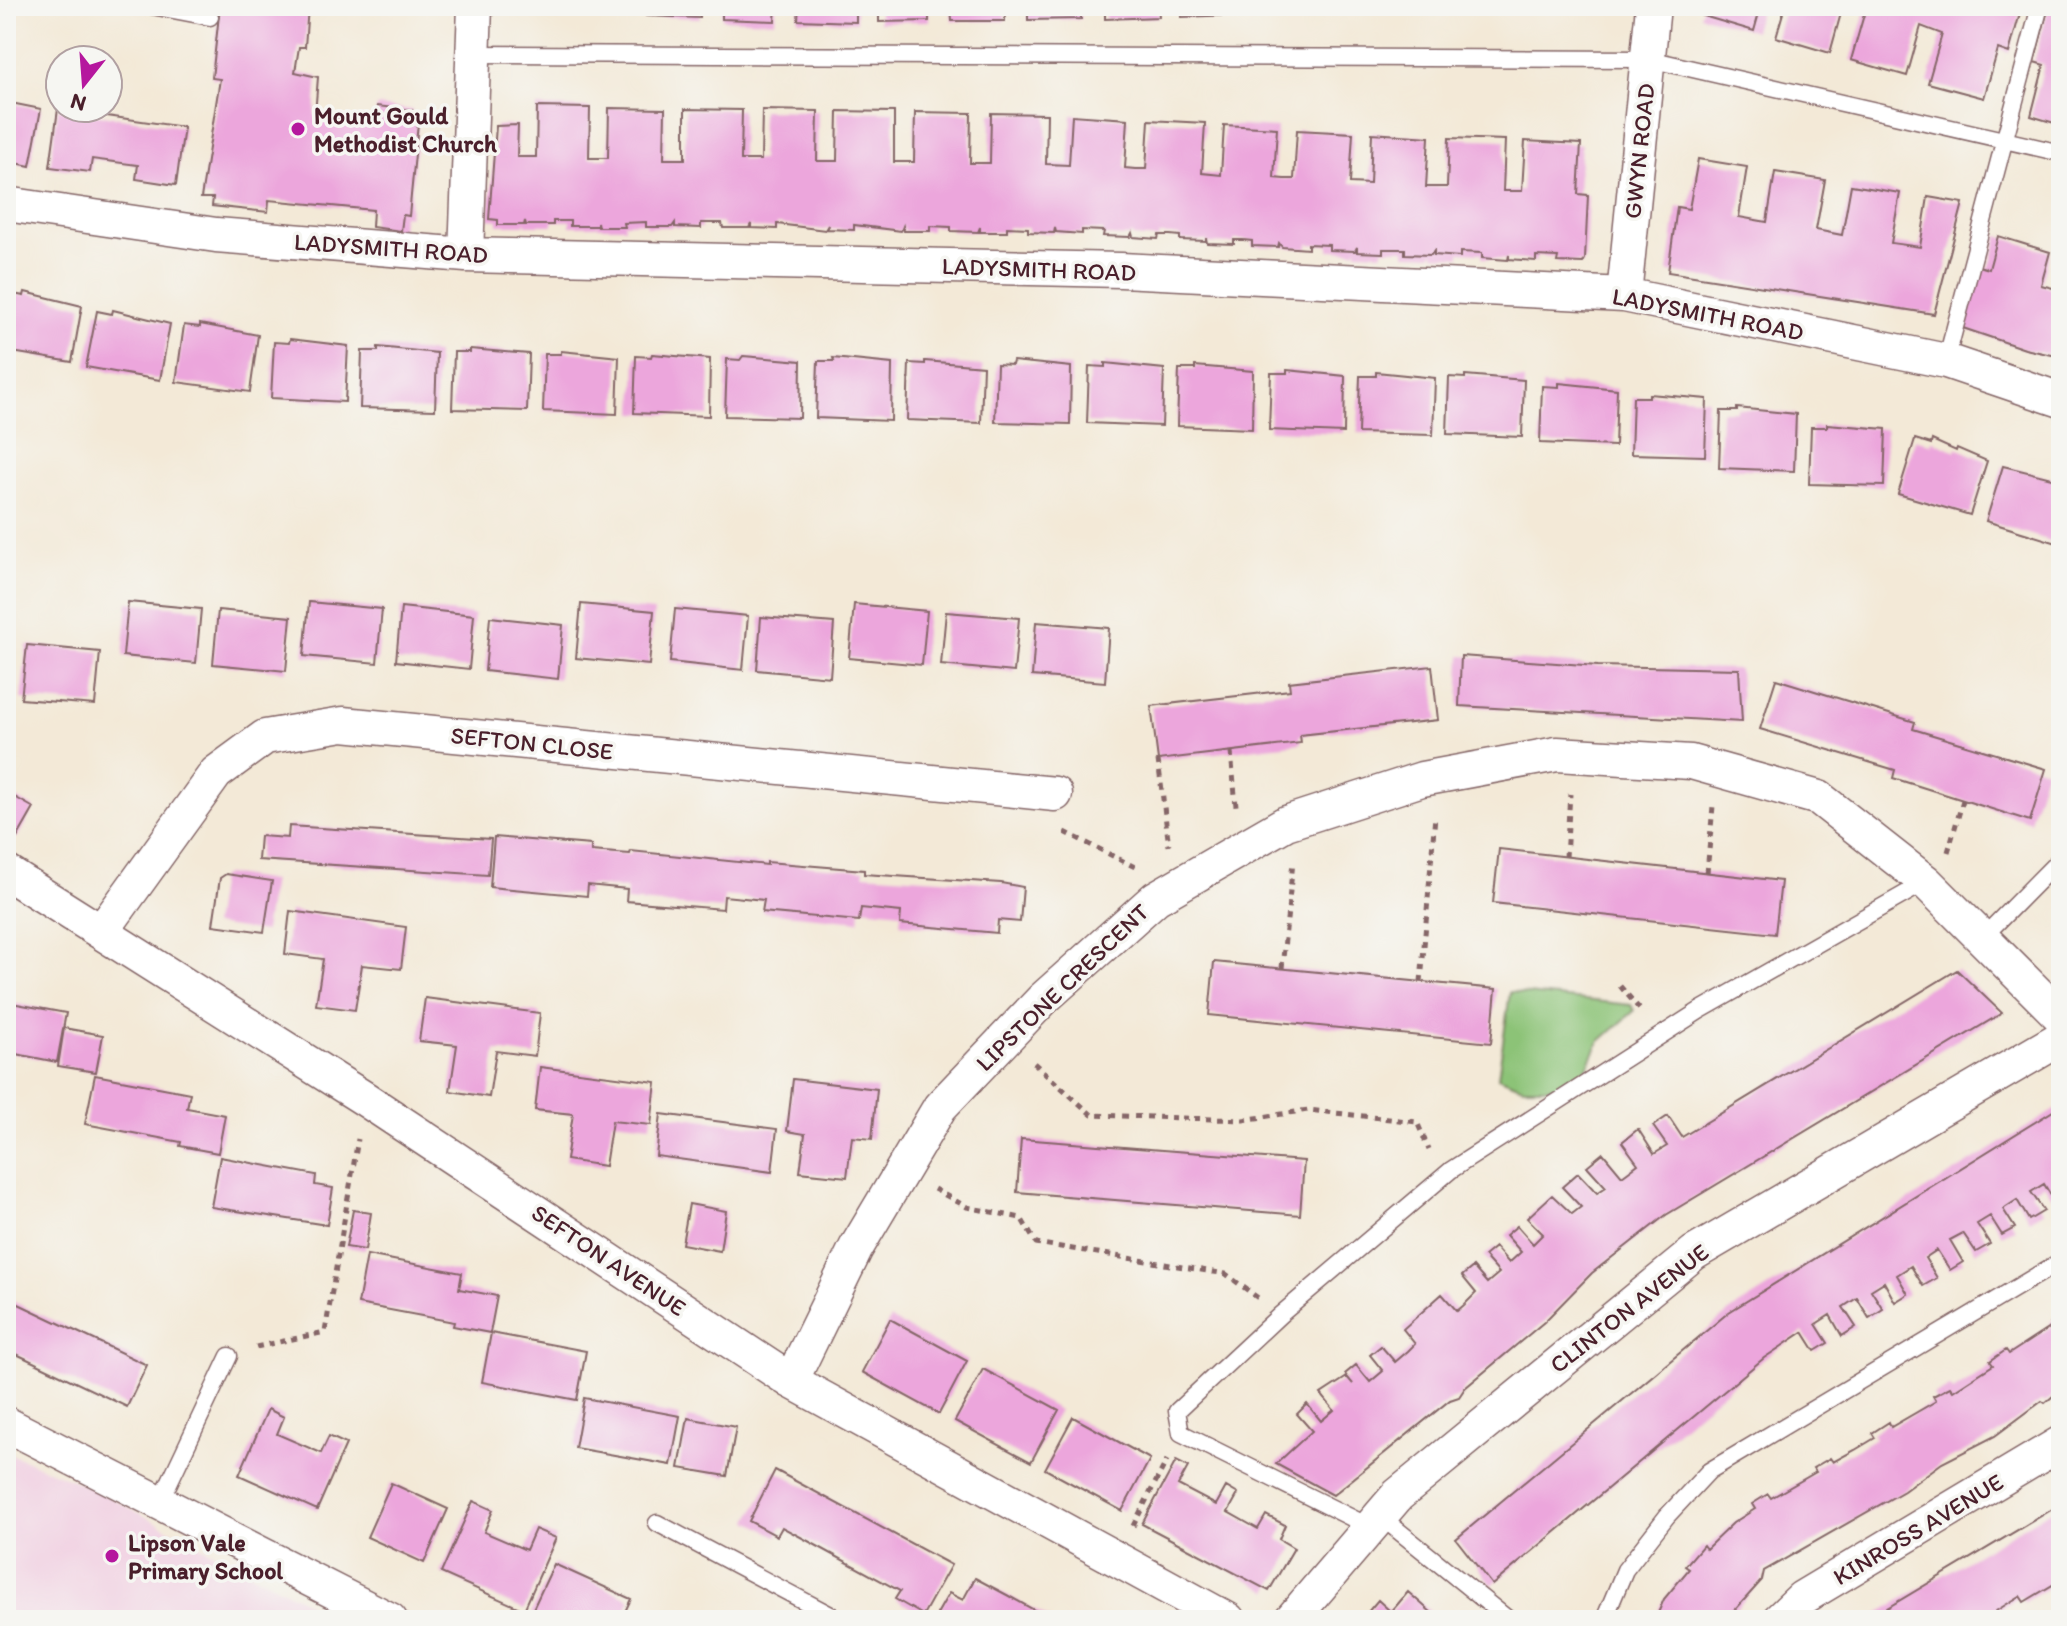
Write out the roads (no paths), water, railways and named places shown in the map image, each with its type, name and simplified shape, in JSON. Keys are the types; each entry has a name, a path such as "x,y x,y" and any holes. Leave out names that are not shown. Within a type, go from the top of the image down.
{"street":[{"path":"466,255 475,6"},
{"name":"GWYN ROAD","path":"1624,295 1653,6"},
{"name":"LADYSMITH ROAD","path":"6,204 216,235 466,255 1121,270 1624,295 1946,361 2061,400"},
{"name":"SEFTON CLOSE","path":"102,931 216,773 265,737 343,724 1055,794"},
{"name":"LIPSTONE CRESCENT","path":"791,1381 856,1248 940,1107 1043,999 1144,908 1240,849 1298,819 1439,776 1557,754 1691,762 1819,798 1931,886 2061,1017"},
{"name":"SEFTON AVENUE","path":"6,872 365,1099 791,1381 1228,1620"},
{"name":"CLINTON AVENUE","path":"1291,1620 1398,1495 1694,1253 2061,1038"},
{"path":"6,1424 390,1620"},
{"name":"KINROSS AVENUE","path":"1779,1620 1802,1598 2061,1443"}],"lane":[{"path":"152,6 210,17"},
{"path":"1946,361 2040,6"},
{"path":"473,54 1649,59 2061,153"},
{"path":"1983,937 2061,858"},
{"path":"1509,1620 1375,1522 1181,1433 1177,1411 1280,1315 1451,1170 1699,1011 1931,886"},
{"path":"1604,1620 1625,1570 1667,1516 1709,1471 2061,1261"},
{"path":"160,1502 229,1356"},
{"path":"657,1523 840,1620"}],"place":[{"name":"Mount Gould Methodist Church","path":"298,129"},
{"name":"Lipson Vale Primary School","path":"112,1556"}]}
